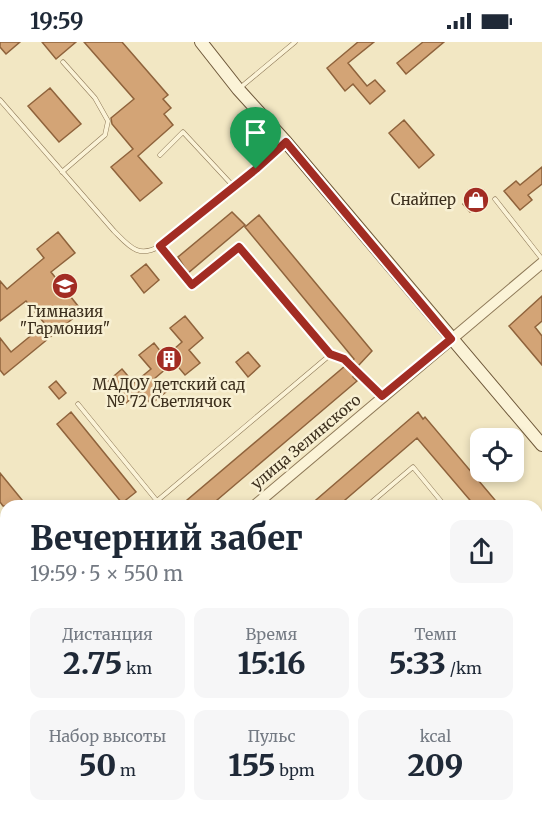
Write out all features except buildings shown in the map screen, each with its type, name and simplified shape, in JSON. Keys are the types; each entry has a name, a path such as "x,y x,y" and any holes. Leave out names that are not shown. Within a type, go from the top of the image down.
{"main road":[{"path":"201,42 238,89 286,142 542,445"}],"street":[{"name":"улица Зелинского","path":"261,500 542,261"}],"lane":[{"path":"238,89 295,42"},
{"path":"62,172 105,135 108,121 95,98 63,63"},
{"path":"0,100 87,202 132,248 142,253 160,246 286,142"},
{"path":"160,155 183,132 234,187"},
{"path":"495,199 542,261"},
{"path":"160,246 192,285 239,247 330,354 344,359 382,396"},
{"path":"158,500 330,354"},
{"path":"78,404 156,500"},
{"path":"374,500 413,467 440,500"}],"place":[{"name":"Снайпер","path":"476,200"},
{"name":"Гимназия \"Гармония\"","path":"65,286"},
{"name":"МАДОУ детский сад № 72 Светлячок","path":"169,359"}],"route":[{"path":"286,142 451,339 382,396 344,359 330,354 239,247 192,285 160,246 256,169 286,142"}]}
